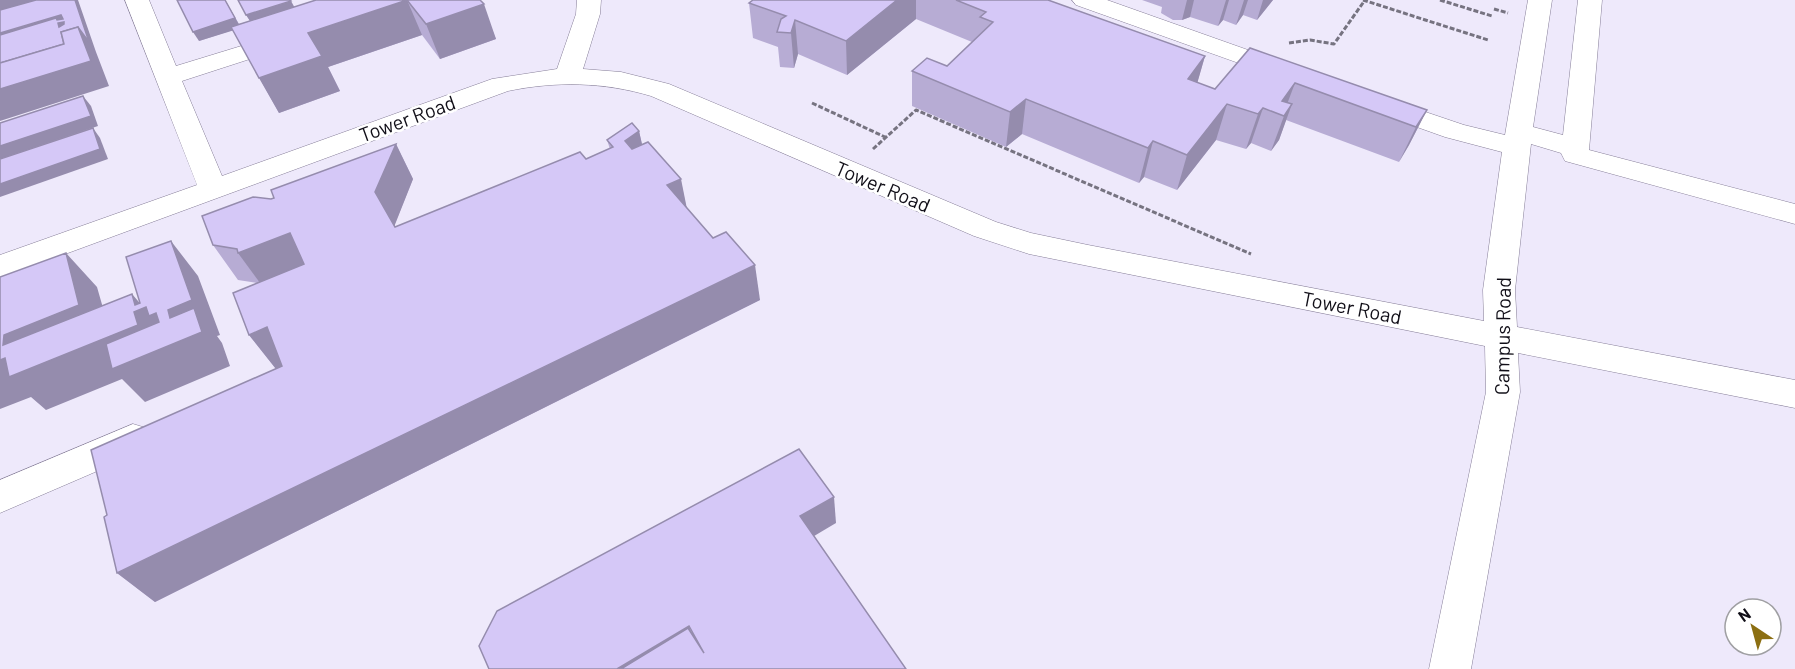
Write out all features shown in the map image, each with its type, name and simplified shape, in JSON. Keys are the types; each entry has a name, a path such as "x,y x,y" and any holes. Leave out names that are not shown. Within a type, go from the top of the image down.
{"street":[{"path":"137,0 213,189"},
{"path":"568,76 588,14 589,0"},
{"path":"1084,0 1309,80"},
{"path":"1590,0 1575,155 1795,214"},
{"name":"Campus Road","path":"1450,669 1503,392 1499,290 1519,140 1534,1"},
{"path":"168,77 305,33"},
{"name":"Tower Road","path":"0,267 493,88 525,80 568,76 630,81 660,90 934,208 1012,238 1088,256 1795,393"},
{"path":"1354,96 1455,131 1576,148"},
{"path":"0,497 167,424"}],"path":[{"path":"1263,64 1275,50 1293,41 1310,40 1334,44 1364,0 1488,40"},
{"path":"1440,0 1492,16"},
{"path":"812,103 885,137"},
{"path":"869,153 916,110 1257,258"}],"building":[{"path":"36,0 75,0 89,42 78,27 61,32 64,44 0,63 0,35 56,18 57,20 63,19 61,15 0,33 0,10"},
{"path":"177,0 225,0 235,18 193,32"},
{"path":"238,0 290,0 291,1 246,15"},
{"path":"316,0 407,0 308,33 322,56 259,78 231,27"},
{"path":"407,0 480,0 484,4 426,24"},
{"path":"753,0 897,0 846,41 795,20 791,33 777,32 781,19 786,16 749,3"},
{"path":"956,0 1048,0 1205,56 1188,79 1215,89 1250,48 1427,110 1416,127 1295,83 1282,101 1292,104 1284,116 1263,108 1258,114 1227,104 1187,155 1153,141 1148,148 1026,99 1010,112 912,71 927,58 947,66 993,22 980,17 986,12"},
{"path":"78,27 91,61 0,89 0,63 64,44 61,32"},
{"path":"83,96 91,116 0,146 0,123"},
{"path":"632,123 639,131 625,141 632,149 648,142 681,179 667,185 713,238 726,232 755,265 117,573 104,517 107,515 91,450 282,366 267,327 249,335 233,293 304,264 290,233 238,253 237,249 213,245 202,216 253,197 274,198 271,190 396,144 375,192 395,227 580,152 586,159 613,147 607,140"},
{"path":"93,128 100,149 0,184 0,159"},
{"path":"171,241 192,300 168,310 170,318 194,308 202,332 112,369 106,344 159,322 156,313 149,316 146,307 134,312 138,325 9,377 5,358 0,360 0,277 66,253 79,305 4,335 3,345 132,294 135,305 140,303 126,257"},
{"path":"799,449 834,497 800,516 906,669 621,669 688,628 704,653 689,626 617,669 489,669 479,646 497,611"}]}
